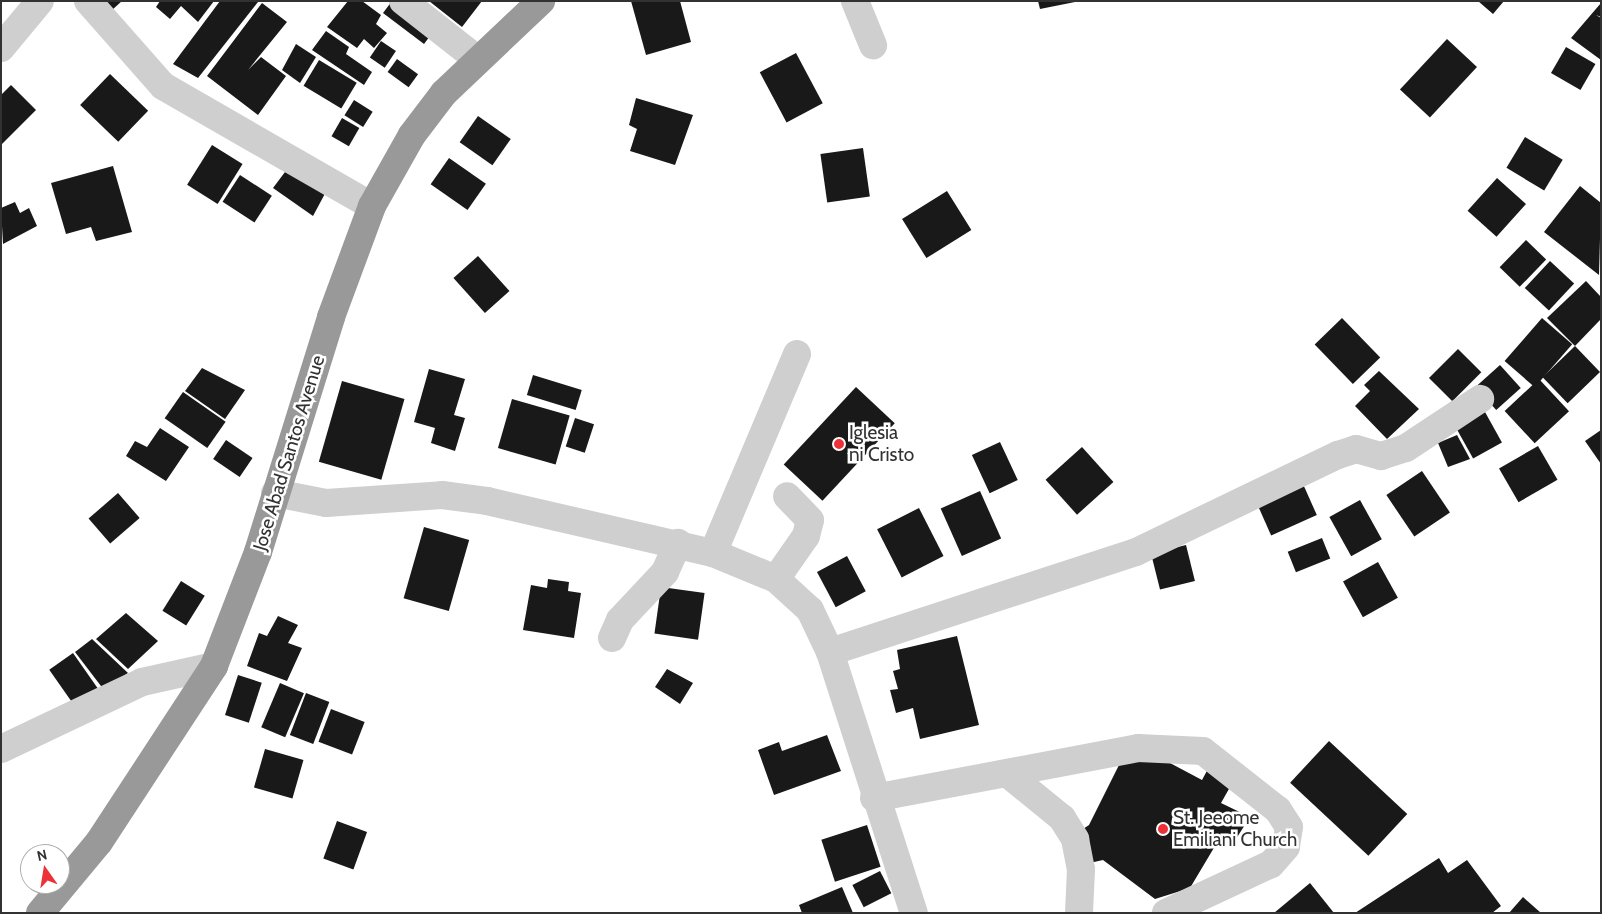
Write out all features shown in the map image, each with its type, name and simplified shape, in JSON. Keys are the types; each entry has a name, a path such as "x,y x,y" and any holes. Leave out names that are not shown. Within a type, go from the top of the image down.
{"highway":[{"name":"Jose Abad Santos Avenue","path":"40,913 99,842 214,666 258,552 275,493 372,206 412,135 477,59 541,1"}],"street":[{"path":"1,48 40,1"},
{"path":"88,1 163,86 372,206"},
{"path":"403,1 477,59"},
{"path":"855,1 873,45"},
{"path":"712,553 797,354"},
{"path":"830,652 1136,552 1338,455 1356,449 1381,456 1406,448 1480,399"},
{"path":"275,493 326,503 442,495 487,501 712,553 776,578 810,610 830,652 910,911"},
{"path":"776,578 806,536 810,520 787,496"},
{"path":"612,638 620,620 664,572 678,544"},
{"path":"1,749 142,682 214,666"},
{"path":"874,798 1138,748 1203,751 1278,810 1289,827 1286,847 1272,864 1166,913"},
{"path":"1008,774 1062,818 1075,839 1081,869 1079,913"}],"building":[{"path":"104,1 122,1 112,10"},
{"path":"160,1 214,1 198,22 181,6 170,19 156,7"},
{"path":"220,1 258,2 198,78 173,64"},
{"path":"348,1 362,1 381,15 376,24 387,33 374,48 364,39 357,48 327,27"},
{"path":"392,1 436,28 424,44 383,13"},
{"path":"429,1 482,1 462,27"},
{"path":"631,1 680,1 691,42 646,55"},
{"path":"1038,1 1075,1 1075,2 1040,9"},
{"path":"1478,1 1504,1 1493,14"},
{"path":"262,3 287,22 248,70 261,57 286,76 258,115 207,76"},
{"path":"1601,3 1601,17 1596,15 1601,18 1601,60 1571,38"},
{"path":"326,31 349,47 346,54 372,72 364,85 312,50"},
{"path":"1447,39 1477,67 1430,117 1400,89"},
{"path":"381,41 396,51 385,68 370,58"},
{"path":"296,44 316,57 300,83 282,70"},
{"path":"1566,47 1595,64 1580,90 1551,73"},
{"path":"796,53 823,103 787,123 760,72"},
{"path":"397,59 418,74 409,87 388,72"},
{"path":"319,60 357,83 341,108 304,86"},
{"path":"110,74 148,111 118,142 80,105"},
{"path":"11,85 36,110 1,145 1,95"},
{"path":"636,98 693,115 675,165 630,151 637,129 629,125"},
{"path":"354,100 373,112 363,127 344,115"},
{"path":"478,116 511,139 492,165 460,142"},
{"path":"342,118 359,128 349,146 332,136"},
{"path":"1525,137 1563,160 1544,191 1506,168"},
{"path":"212,145 243,164 218,204 187,185"},
{"path":"863,148 870,197 827,203 820,154"},
{"path":"449,158 486,184 468,210 431,184"},
{"path":"113,166 132,232 96,241 91,227 66,234 51,183"},
{"path":"288,168 328,188 313,216 273,188"},
{"path":"240,175 272,196 254,223 223,202"},
{"path":"1497,178 1526,204 1497,237 1468,211"},
{"path":"1580,186 1601,203 1599,275 1544,232"},
{"path":"947,191 971,230 926,258 902,219"},
{"path":"15,202 20,213 29,208 37,226 3,244 1,208"},
{"path":"1526,240 1546,259 1520,287 1500,267"},
{"path":"478,256 509,291 485,313 453,278"},
{"path":"1550,261 1574,284 1549,311 1525,288"},
{"path":"1586,281 1601,297 1601,319 1575,346 1547,318"},
{"path":"1342,318 1380,358 1353,384 1315,344"},
{"path":"1542,318 1572,344 1535,387 1505,361"},
{"path":"1575,346 1600,372 1568,403 1543,377"},
{"path":"1458,349 1481,372 1452,401 1429,378"},
{"path":"1500,365 1521,388 1496,410 1475,387"},
{"path":"202,368 245,390 225,419 185,391"},
{"path":"429,369 465,379 454,415 465,418 455,451 431,443 435,428 414,422"},
{"path":"1379,371 1419,409 1387,439 1355,406 1370,391 1364,385"},
{"path":"533,375 582,390 576,410 527,395"},
{"path":"1539,379 1569,411 1535,443 1505,411"},
{"path":"342,381 404,399 381,480 319,462"},
{"name":"Iglesia ni Cristo","path":"856,387 895,423 822,501 784,465"},
{"path":"183,392 226,422 207,448 165,418"},
{"path":"512,399 570,416 556,465 498,448"},
{"path":"1485,412 1502,443 1473,459 1456,428"},
{"path":"575,418 594,424 585,453 566,447"},
{"path":"160,428 189,447 166,481 126,456 135,441 147,447"},
{"path":"1601,430 1601,464 1585,441"},
{"path":"1457,435 1470,459 1448,467 1438,443"},
{"path":"226,440 253,458 240,477 213,459"},
{"path":"1000,442 1018,480 990,493 972,455"},
{"path":"1538,446 1558,480 1519,502 1499,468"},
{"path":"1082,447 1113,482 1077,515 1046,480"},
{"path":"1422,471 1450,512 1414,536 1386,495"},
{"path":"1303,484 1317,515 1271,535 1257,504"},
{"path":"980,491 1001,539 962,556 941,508"},
{"path":"118,493 140,518 110,543 89,519"},
{"path":"1360,500 1382,539 1351,556 1329,517"},
{"path":"919,508 944,556 902,577 877,529"},
{"path":"424,527 469,540 449,611 404,598"},
{"path":"1322,538 1330,558 1296,572 1288,552"},
{"path":"1186,545 1195,581 1160,590 1151,554"},
{"path":"847,556 866,591 836,607 817,572"},
{"path":"1378,562 1398,598 1363,617 1343,581"},
{"path":"548,579 569,582 568,591 581,593 574,638 523,630 531,585 547,588"},
{"path":"181,581 205,596 186,626 162,611"},
{"path":"661,587 705,593 698,640 654,634"},
{"path":"126,613 158,641 128,669 96,639"},
{"path":"278,616 298,625 288,643 302,648 287,681 247,666 259,633 267,636"},
{"path":"957,636 979,725 920,739 913,708 896,713 890,690 898,689 893,671 900,669 897,650"},
{"path":"92,639 128,673 104,690 75,652"},
{"path":"73,653 100,692 76,708 49,670"},
{"path":"667,669 693,683 680,704 655,687"},
{"path":"238,675 262,683 249,723 225,715"},
{"path":"280,683 304,693 285,737 261,727"},
{"path":"306,693 329,702 313,744 290,735"},
{"path":"331,709 365,722 352,755 318,742"},
{"path":"827,735 841,771 774,795 758,750 779,742 782,751"},
{"path":"1329,741 1407,814 1368,856 1290,783"},
{"path":"265,749 303,760 292,798 254,787"},
{"name":"St. Jeeome Emiliani Church","path":"1153,754 1202,780 1209,767 1234,780 1221,803 1250,817 1234,842 1221,836 1190,888 1155,899 1103,860 1085,864 1077,833 1089,825 1120,763"},
{"path":"337,821 367,832 353,870 323,859"},
{"path":"867,825 881,867 835,882 821,840"},
{"path":"1439,858 1448,873 1467,860 1501,906 1492,913 1355,913"},
{"path":"880,871 891,893 864,907 852,885"},
{"path":"1310,883 1334,913 1274,913"},
{"path":"842,887 853,913 802,913 799,905"},
{"path":"1523,897 1541,913 1509,913"}],"place":[{"name":"Iglesia ni Cristo","path":"839,444"},
{"name":"St. Jeeome Emiliani Church","path":"1163,829"}]}
